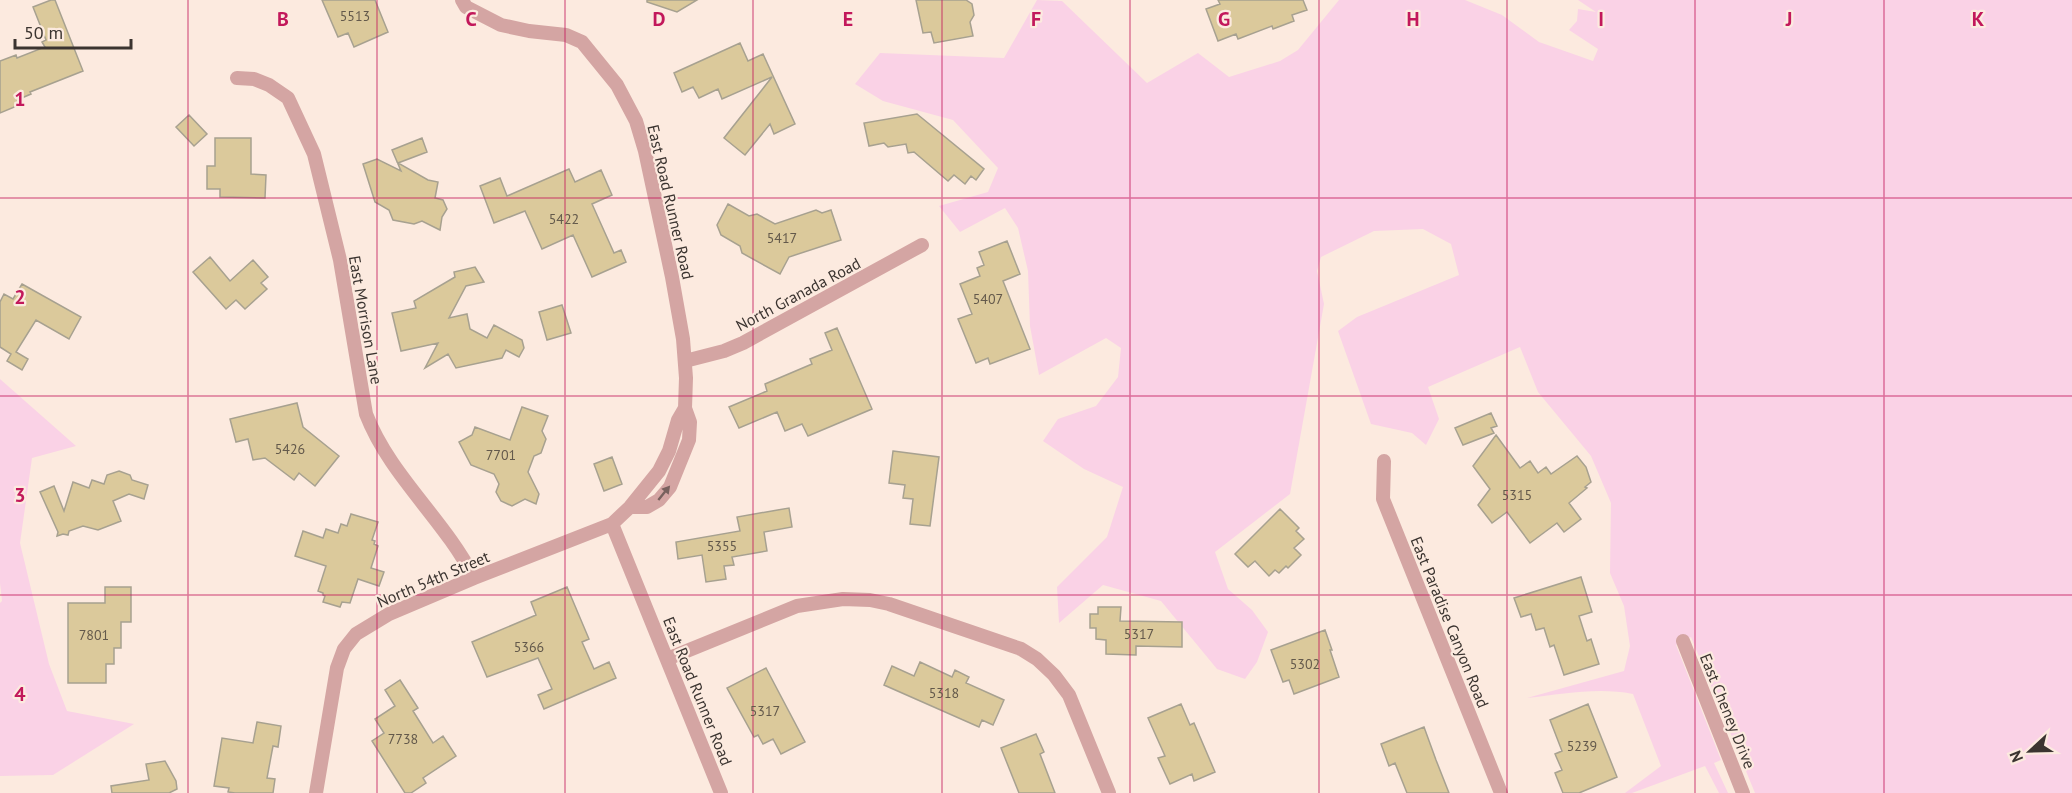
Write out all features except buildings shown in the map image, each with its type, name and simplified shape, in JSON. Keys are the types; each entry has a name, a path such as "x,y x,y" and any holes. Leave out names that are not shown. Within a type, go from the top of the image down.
{"street":[{"name":"East Road Runner Road","path":"462,0 466,7 501,25 566,35 582,42 617,85 636,121 645,151 672,277 685,361 685,408 690,422 689,440 670,487 659,500 647,507 630,507 612,524 721,793"},
{"name":"East Morrison Lane","path":"237,78 254,79 269,85 288,99 302,126 314,154 335,236 366,414 374,435 392,464 461,552 474,578"},
{"name":"North Granada Road","path":"685,361 724,351 743,343 922,245"},
{"name":"East Paradise Canyon Road","path":"1384,461 1383,499 1501,793"},
{"name":"North 54th Street","path":"316,793 337,668 344,649 356,634 389,614 612,524"},
{"path":"667,659 797,606 843,599 870,600 889,604 1021,649 1038,659 1069,695 1108,793"},
{"name":"East Cheney Drive","path":"1683,641 1743,793"}],"shaded area":[{"path":"1037,0 1062,1 1147,83 1198,53 1229,77 1280,61 1298,50 1339,0 1465,0 1502,15 1539,42 1593,61 1598,49 1569,30 1577,21 1578,9 1596,12 1578,0 2072,0 2072,793 1755,793 1691,637 1676,645 1721,760 1714,763 1728,793 1719,793 1705,766 1632,793 1625,793 1661,766 1633,694 1594,691 1527,698 1624,671 1630,646 1624,606 1610,573 1611,503 1591,456 1538,392 1520,347 1428,387 1439,419 1426,445 1412,433 1371,424 1338,331 1357,317 1459,275 1451,244 1423,229 1374,231 1321,257 1317,271 1324,304 1290,494 1215,552 1228,589 1252,610 1268,632 1257,662 1245,679 1217,669 1161,601 1103,585 1059,623 1057,587 1107,537 1123,487 1084,469 1043,441 1058,419 1096,406 1118,377 1121,348 1106,338 1039,375 1030,326 1028,271 1018,228 1005,208 960,232 939,206 988,192 998,168 953,120 883,101 855,84 880,53 1004,58"},
{"path":"0,379 76,446 32,458 20,543 49,664 67,711 134,724 53,775 0,776 0,603 2,601 0,583"}]}
